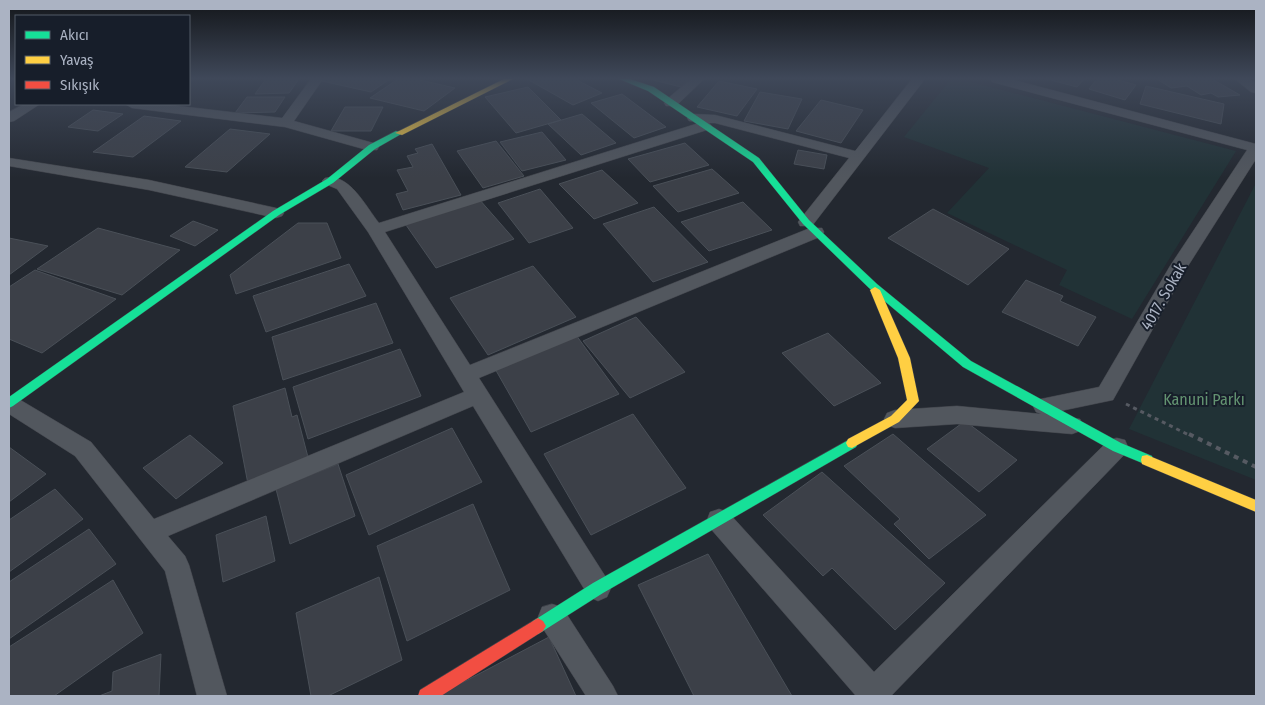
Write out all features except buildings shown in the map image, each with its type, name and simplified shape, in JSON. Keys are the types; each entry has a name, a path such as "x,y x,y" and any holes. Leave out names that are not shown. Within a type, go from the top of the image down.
{"street":[{"path":"200,112 286,122 372,147"},
{"path":"286,122 293,112"},
{"path":"212,696 176,565 83,449 9,404 276,213 330,181 372,147 443,112"},
{"path":"684,112 756,160 811,227 873,286 967,364 1117,447 1256,506"},
{"path":"466,375 811,227 859,156 893,112"},
{"path":"1120,112 1256,148"},
{"path":"375,230 699,122 715,119 859,156"},
{"name":"4017. Sokak","path":"1106,394 1179,266 1256,148"},
{"path":"9,162 150,185 276,213"},
{"path":"330,181 342,186 375,230 598,588"},
{"path":"426,696 598,588 895,419 913,401 912,382 873,286"},
{"path":"1044,406 1106,394"},
{"path":"151,532 478,395"},
{"path":"895,419 957,415 1079,425"},
{"path":"719,520 872,695 1117,447"},
{"path":"552,617 603,696"}],"path":[{"path":"1106,394 1256,467"}],"green space":[{"path":"924,112 1086,112 1236,151 1132,319 1059,285 1067,270 947,213 989,168 904,137"},
{"name":"Kanuni Parkı","path":"1256,183 1256,480 1129,429"}],"traffic: fast":[{"path":"685,112 756,160 806,222 873,286 967,364 1117,447 1147,460"},
{"path":"9,403 276,213 330,181 372,147 399,133"},
{"path":"538,626 598,588 852,443"}],"traffic: slow":[{"path":"399,133 442,112"},
{"path":"852,443 895,419 913,401 904,358 875,290"},
{"path":"1147,460 1256,506"}],"traffic: jam":[{"path":"426,696 538,626"}]}
